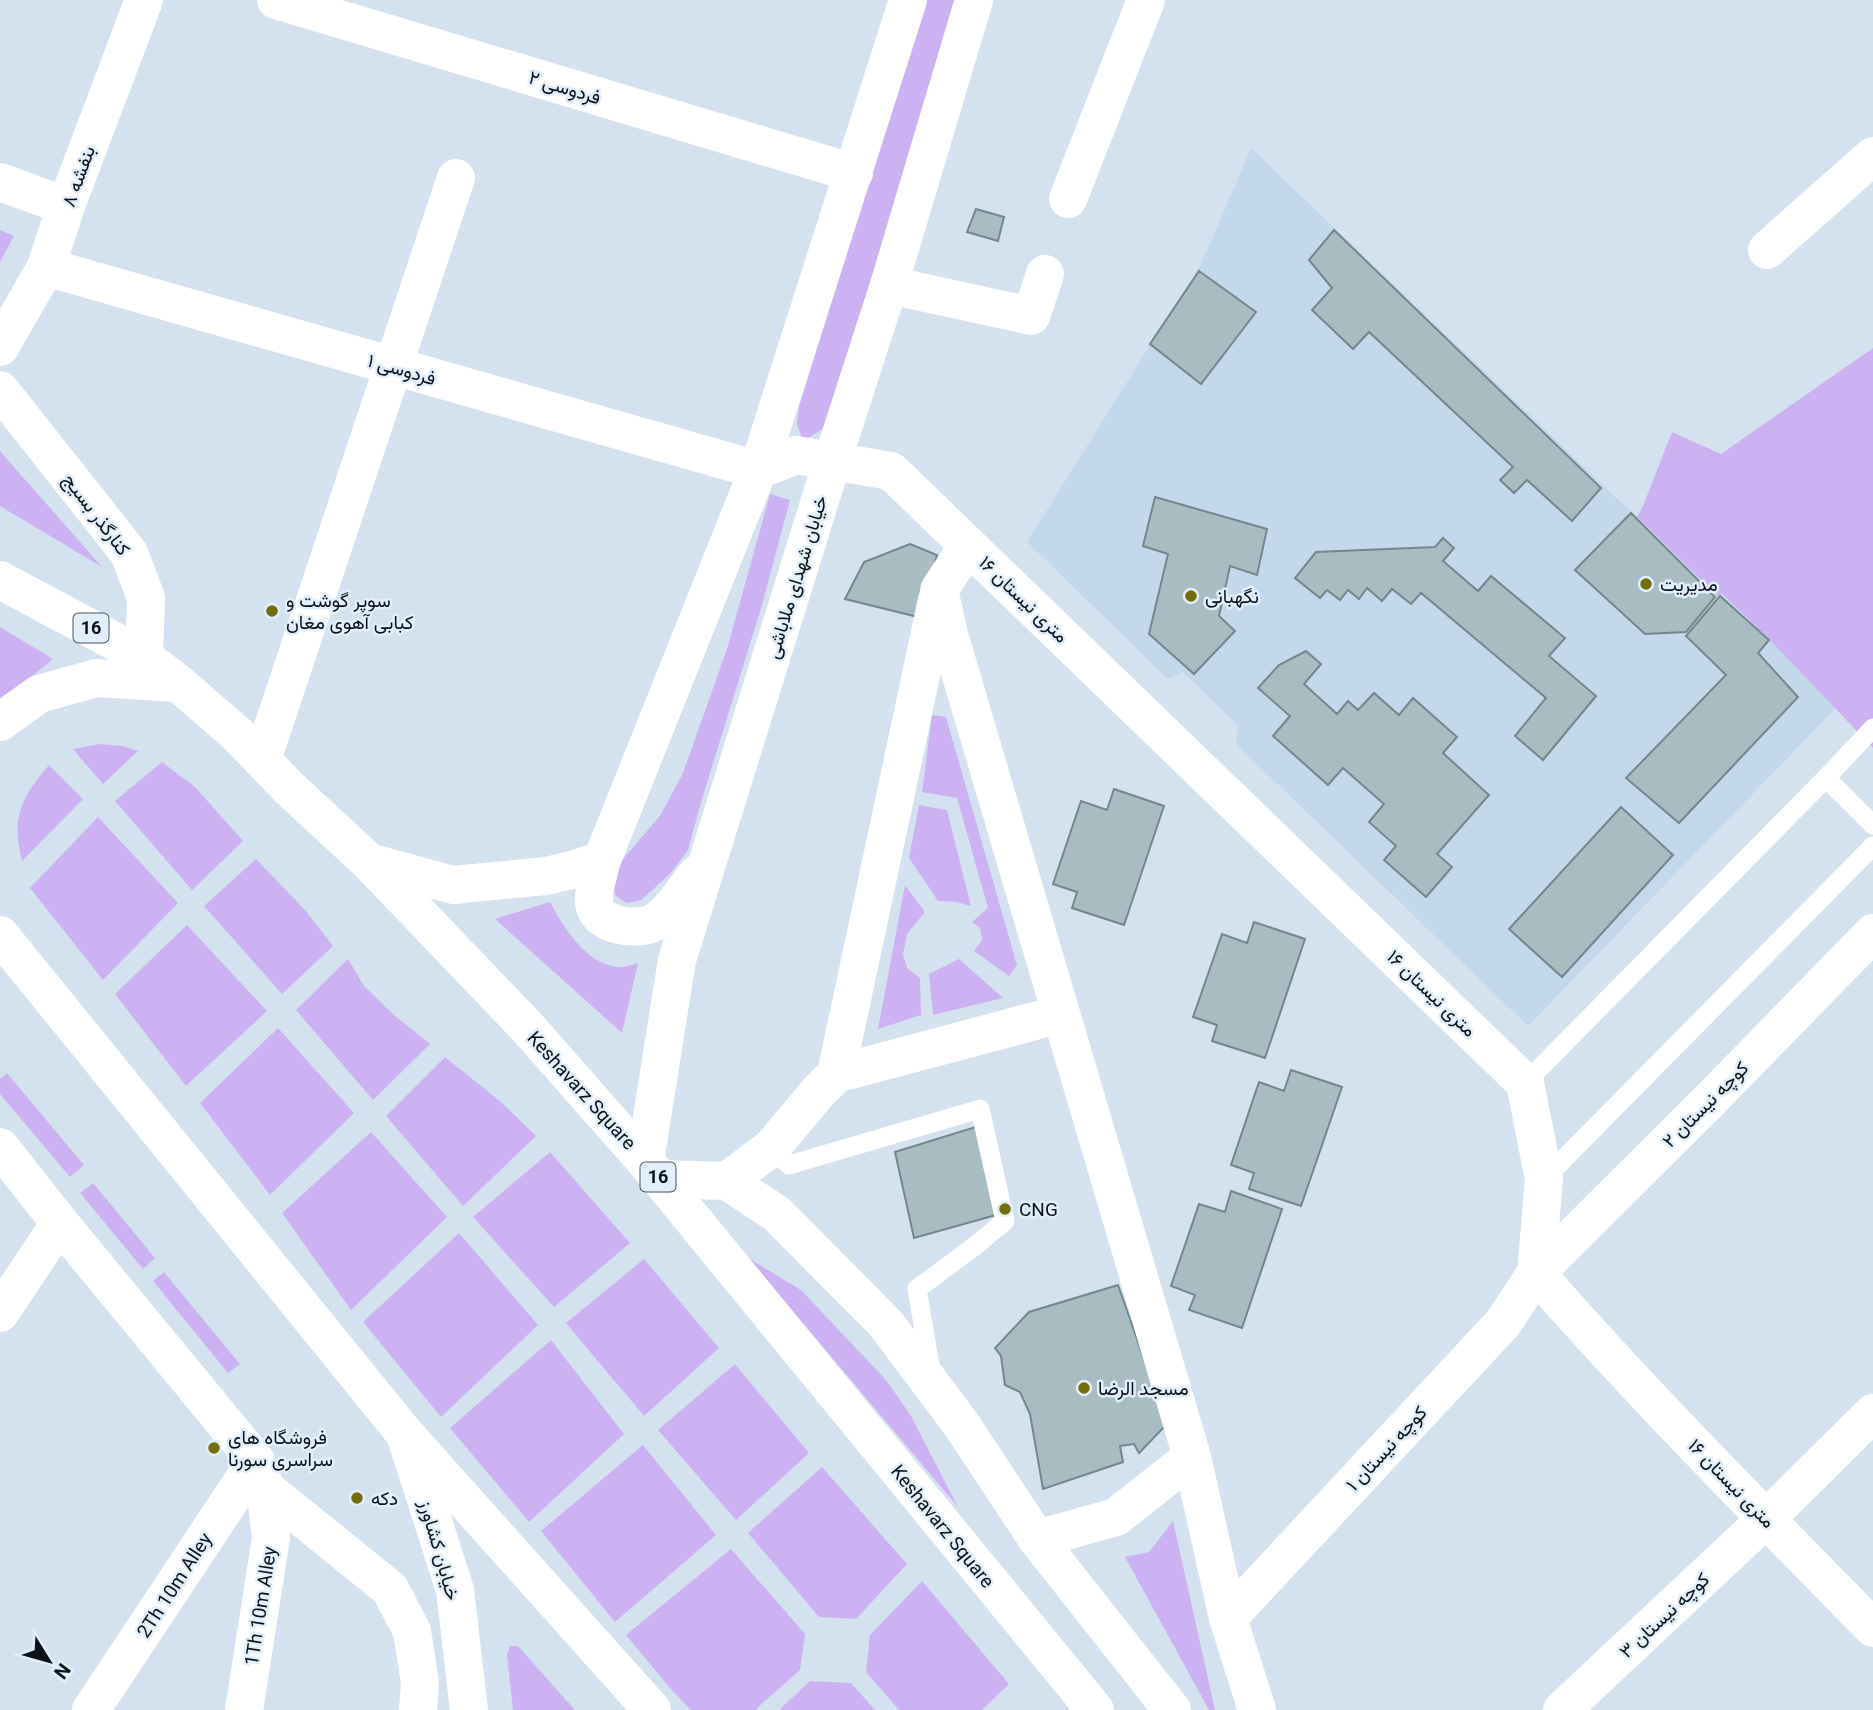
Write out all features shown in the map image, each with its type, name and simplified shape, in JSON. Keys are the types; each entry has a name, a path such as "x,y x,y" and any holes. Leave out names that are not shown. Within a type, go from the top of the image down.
{"main road":[{"name":"بنفشه ۸","path":"0,347 46,268 66,206 144,0"},
{"name":"فردوسی ۲","path":"276,0 854,173"},
{"path":"707,862 668,910 652,923 633,927 617,925 601,917 594,904 602,860 758,470 908,0"},
{"name":"خیابان شهدای ملاباشی","path":"653,1170 677,960 889,285 974,0"},
{"path":"1068,198 1146,0"},
{"path":"1767,250 1873,156"},
{"path":"262,760 456,178"},
{"path":"0,182 66,206"},
{"name":"فردوسی ۱","path":"46,268 758,470"},
{"path":"889,285 1031,316 1045,274"},
{"name":"کنارگذر بسیج","path":"0,390 129,553 146,598 144,657"},
{"name":"۱۶ متری نیستان","path":"758,470 796,455 891,471 1525,1083"},
{"path":"727,1181 771,1147 836,1074 939,590 968,546"},
{"name":"16","path":"0,580 144,657 178,683"},
{"path":"939,590 950,638 1192,1457 1228,1618 1257,1710"},
{"path":"0,722 39,694 96,678 178,683"},
{"name":"Keshavarz Square","path":"178,683 238,736 369,862 527,1027 653,1170 1095,1710"},
{"path":"369,862 453,885 546,876 602,860"},
{"name":"کوچه نیستان ۲","path":"1536,1273 1873,933"},
{"path":"0,935 405,1434 652,1710"},
{"path":"836,1074 1061,1014"},
{"path":"1525,1083 1544,1178 1536,1273"},
{"path":"0,1147 260,1474 390,1589 412,1631 420,1683 418,1710"},
{"path":"653,1170 727,1181 778,1214 886,1324 961,1424 1037,1538 1172,1710"},
{"path":"0,1313 60,1223"},
{"name":"۱۶ متری نیستان","path":"1536,1273 1595,1339 1873,1628"},
{"name":"کوچه نیستان ۱","path":"1228,1618 1503,1324 1536,1273"},
{"name":"کوچه نیستان ۳","path":"1562,1710 1766,1519 1873,1413"},
{"name":"خیابان کشاورز","path":"405,1434 455,1590 469,1710"},
{"path":"1037,1538 1116,1517 1192,1457"},
{"name":"2Th 10m Alley","path":"91,1710 260,1474"},
{"name":"1Th 10m Alley","path":"244,1710 271,1538 260,1474"}],"lane":[{"path":"1525,1083 1873,728"},
{"path":"1826,778 1873,825"},
{"path":"1544,1178 1873,846"},
{"path":"771,1147 789,1165 980,1109 1005,1221 917,1289 934,1389"}],"shaded area":[{"path":"925,0 958,0 829,425 803,441 797,424 799,407"},
{"path":"1251,148 1718,595 1720,593 1766,636 1836,708 1528,1026 1236,744 1238,726 1183,672 1168,679 1027,542 1151,344 1201,384 1255,312 1199,272 1165,322 1202,262","holes":["1334,231 1600,488 1572,521 1527,480 1514,493 1500,480 1513,467 1369,332 1353,348 1312,310 1332,288 1309,260","1155,497 1267,529 1257,575 1230,566 1219,616 1235,631 1194,674 1149,634 1168,554 1143,546","1631,513 1715,597 1686,632 1645,634 1575,570","1435,547 1443,561 1478,591 1492,576 1564,637 1549,656 1596,696 1543,759 1515,736 1546,698 1421,593 1392,589 1382,601 1367,588 1359,599 1348,590 1340,600 1327,590 1320,598 1296,578 1316,552","1306,651 1321,664 1304,684 1337,714 1348,702 1358,710 1374,693 1399,715 1413,698 1457,737 1443,753 1489,795 1437,854 1452,867 1426,897 1384,860 1396,846 1369,822 1384,804 1343,768 1328,785 1273,736 1290,716 1279,665","1758,653 1798,697 1679,823 1626,778 1726,674","1621,807 1673,855 1561,977 1509,929"]},
{"path":"0,230 14,236 0,262"},
{"path":"1873,348 1873,748 1766,636 1721,593 1718,596 1637,517 1672,432 1721,454"},
{"path":"0,451 102,567 0,506"},
{"path":"770,494 790,500 762,605 688,850 670,874 641,900 627,903 615,895 611,873 660,816 683,773 727,649"},
{"path":"0,627 53,659 0,702"},
{"path":"932,715 946,717 1017,965 1009,976 974,951 982,940 980,928 972,922 988,908 957,798 922,792"},
{"path":"100,744 123,746 138,751 103,784 73,749"},
{"path":"162,762 195,787 243,841 192,890 115,801"},
{"path":"49,765 83,799 22,861 18,832 21,809 31,788"},
{"path":"919,805 947,810 971,906 938,901 909,858"},
{"path":"98,817 178,903 103,980 30,888"},
{"path":"256,859 306,911 333,946 282,994 204,906"},
{"path":"905,885 925,912 907,934 903,955 907,968 920,978 921,1015 878,1029"},
{"path":"550,902 569,933 595,958 616,967 638,963 622,1033 495,919"},
{"path":"187,925 267,1011 186,1086 115,994"},
{"path":"348,959 364,986 430,1044 373,1100 296,1010"},
{"path":"959,959 1003,998 933,1015 929,974"},
{"path":"278,1028 354,1113 270,1195 200,1103"},
{"path":"445,1057 501,1102 536,1136 463,1206 386,1116"},
{"path":"7,1073 84,1165 70,1177 0,1094 0,1079"},
{"path":"371,1132 447,1217 351,1310 282,1213"},
{"path":"550,1152 630,1243 554,1307 473,1217"},
{"path":"93,1183 155,1258 143,1269 80,1193"},
{"path":"459,1233 538,1325 441,1417 363,1322"},
{"path":"748,1258 801,1290 886,1380 911,1416 958,1507"},
{"path":"644,1259 719,1348 644,1416 566,1323"},
{"path":"164,1272 240,1364 228,1373 153,1281"},
{"path":"551,1340 624,1434 529,1522 450,1428"},
{"path":"735,1364 809,1453 736,1520 658,1430"},
{"path":"643,1445 716,1535 615,1622 541,1531"},
{"path":"822,1467 907,1564 856,1619 819,1617 748,1533"},
{"path":"1173,1521 1215,1710 1209,1710 1125,1557 1149,1552"},
{"path":"731,1549 805,1634 800,1670 755,1710 691,1710 626,1635"},
{"path":"922,1581 1009,1684 982,1710 899,1710 866,1672 870,1635"},
{"path":"510,1646 518,1646 575,1710 513,1710 507,1655"},
{"path":"810,1681 851,1683 875,1710 779,1710"}],"building":[{"path":"976,209 1004,217 998,241 967,232"},
{"path":"1334,230 1601,488 1572,521 1527,480 1514,493 1500,480 1513,467 1369,332 1353,349 1312,310 1332,288 1309,260"},
{"path":"1199,271 1256,312 1201,384 1150,344"},
{"name":"نگهبانی","path":"1155,497 1267,529 1257,575 1230,566 1219,616 1235,631 1194,674 1149,634 1168,554 1143,546"},
{"name":"مدیریت","path":"1631,513 1715,597 1686,632 1645,634 1575,570"},
{"path":"1443,538 1454,548 1443,561 1478,591 1491,576 1565,638 1549,656 1596,696 1543,760 1515,736 1546,698 1421,593 1411,604 1392,589 1382,601 1367,588 1359,599 1348,590 1340,600 1327,590 1320,598 1295,578 1316,552 1435,547"},
{"path":"910,544 937,555 922,618 845,599 864,562"},
{"path":"1720,596 1769,640 1758,653 1798,697 1679,823 1626,778 1726,675 1686,636"},
{"path":"1306,651 1321,664 1304,684 1337,714 1348,701 1358,710 1374,693 1399,715 1413,698 1457,737 1443,753 1489,795 1437,854 1452,867 1426,897 1384,860 1396,846 1369,822 1384,804 1343,768 1328,785 1273,736 1290,716 1258,688 1279,665"},
{"path":"1114,789 1164,806 1124,925 1072,908 1077,892 1053,884 1081,801 1107,810"},
{"path":"1621,807 1673,855 1562,977 1509,929"},
{"path":"1254,922 1305,939 1265,1058 1212,1041 1217,1025 1193,1017 1222,934 1247,943"},
{"path":"1291,1070 1342,1087 1301,1206 1249,1189 1254,1173 1231,1165 1259,1082 1284,1091"},
{"path":"982,1125 996,1215 914,1238 895,1152"},
{"path":"1231,1191 1282,1209 1242,1328 1189,1310 1195,1295 1171,1286 1199,1204 1225,1212"},
{"name":"مسجد الرضا","path":"1118,1285 1167,1424 1139,1453 1134,1444 1120,1446 1123,1462 1043,1489 1030,1414 1020,1392 1005,1385 1001,1356 995,1348 1029,1312"}],"place":[{"name":"مدیریت","path":"1646,584"},
{"name":"نگهبانی","path":"1191,596"},
{"name":"سوپر گوشت و کبابی آهوی مغان","path":"272,611"},
{"name":"CNG","path":"1005,1209"},
{"name":"مسجد الرضا","path":"1084,1388"},
{"name":"فروشگاه های سراسری سورنا","path":"214,1448"},
{"name":"دکه","path":"357,1498"}]}
